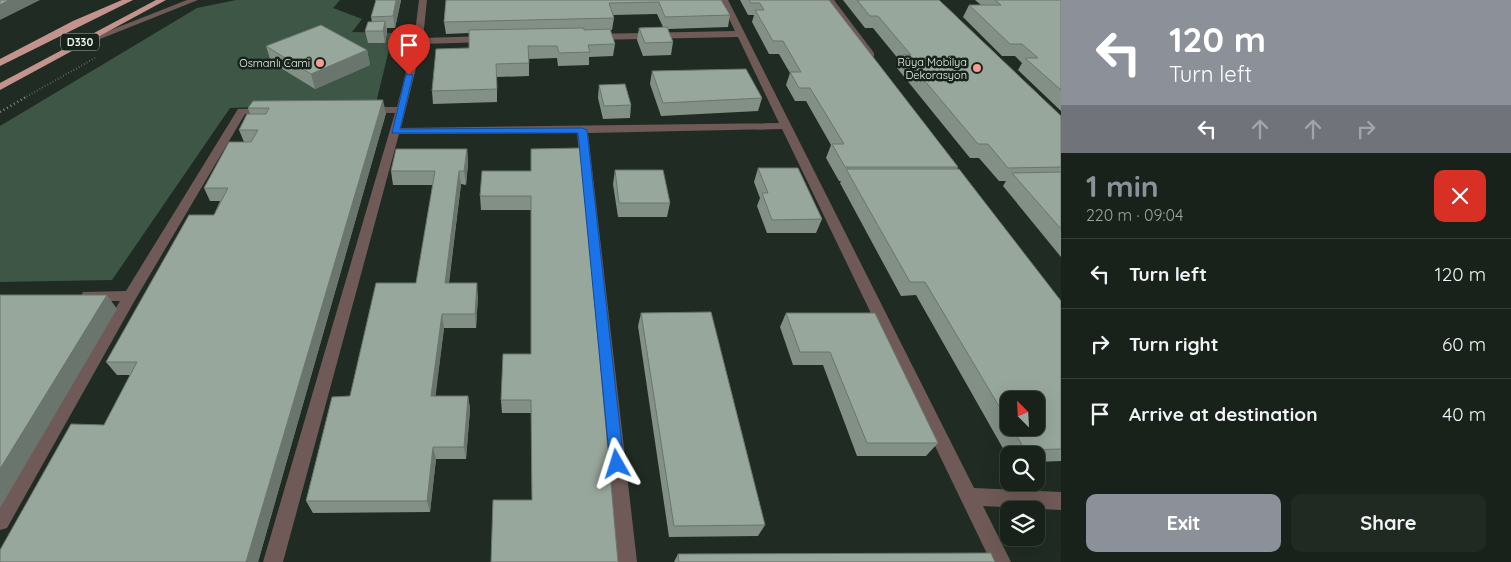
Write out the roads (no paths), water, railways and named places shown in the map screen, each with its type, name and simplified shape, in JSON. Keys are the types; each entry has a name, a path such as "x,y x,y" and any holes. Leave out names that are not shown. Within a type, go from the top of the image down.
{"highway":[{"path":"76,23 114,0"},
{"name":"D330","path":"0,62 76,23 129,0"},
{"name":"D330","path":"0,87 162,0"}],"street":[{"path":"74,46 194,0"},
{"path":"274,562 401,110 418,41 424,0"},
{"path":"724,0 1001,562"},
{"path":"830,0 877,63"},
{"path":"584,37 741,34"},
{"path":"418,41 496,39"},
{"path":"351,110 401,110"},
{"path":"0,521 130,296 242,111 282,111"},
{"path":"395,131 786,126"},
{"path":"582,130 627,562"},
{"path":"80,296 130,296"},
{"path":"968,497 1061,502"}],"place":[{"name":"Osmanlı Cami","path":"320,63"},
{"name":"Rüya Mobilya Dekorasyon","path":"977,68"}]}
